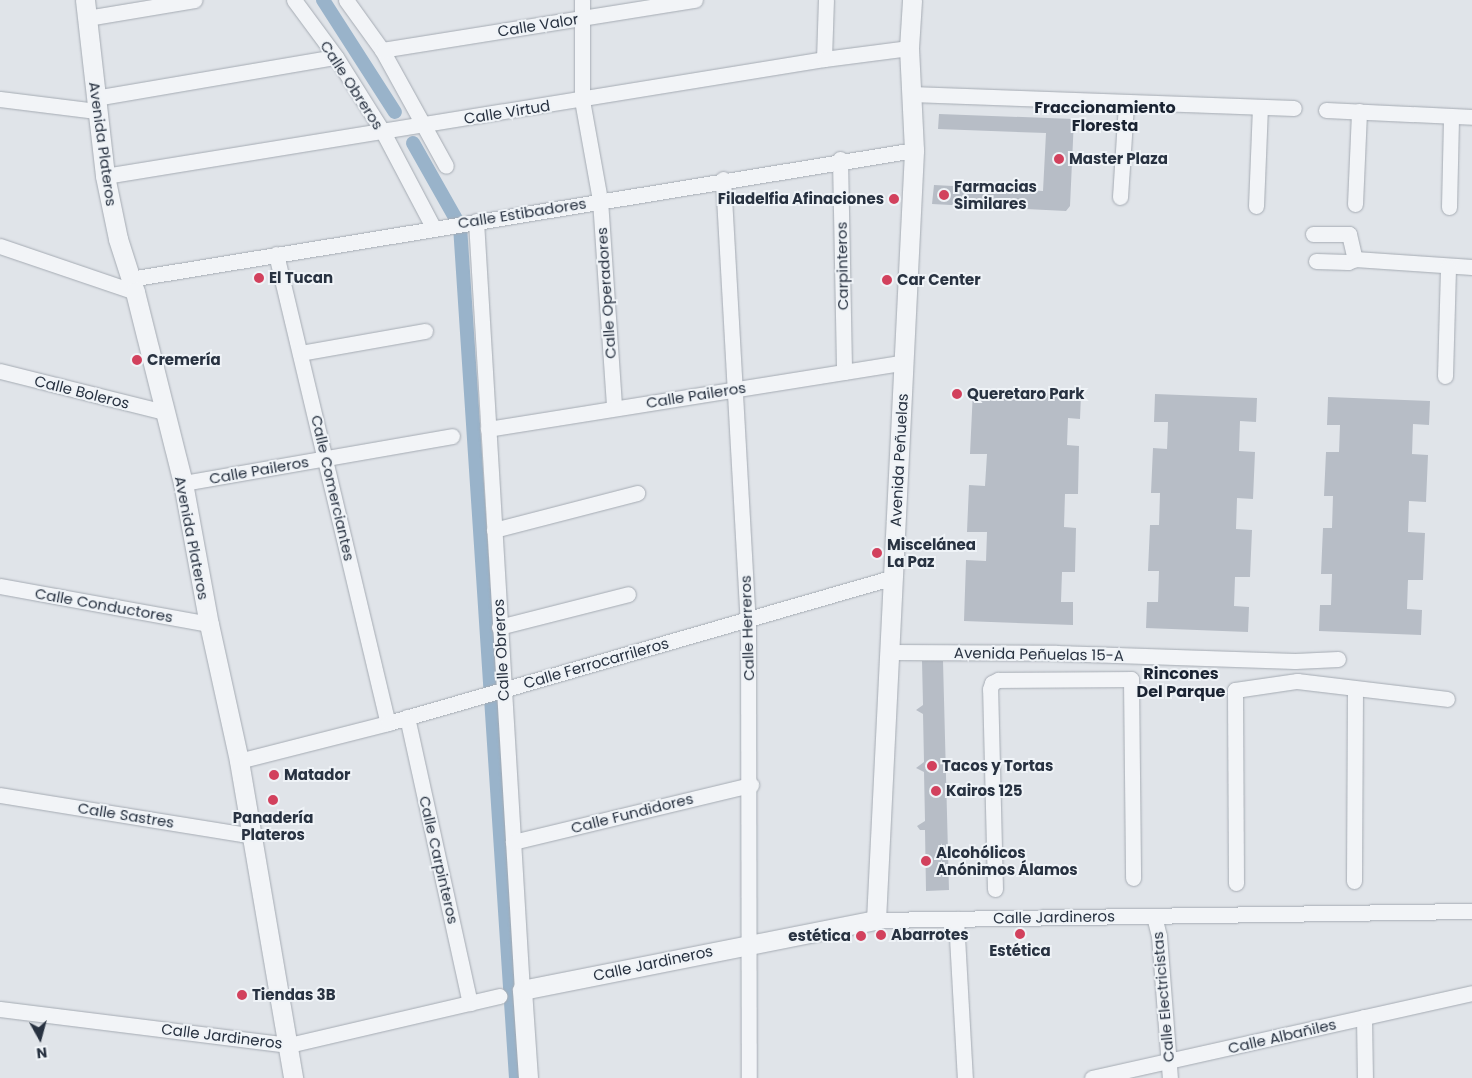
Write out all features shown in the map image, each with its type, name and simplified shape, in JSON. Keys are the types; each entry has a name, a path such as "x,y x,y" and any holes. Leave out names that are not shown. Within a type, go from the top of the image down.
{"street":[{"path":"86,9 194,0"},
{"name":"Calle Obreros","path":"294,0 336,57 383,132 433,228"},
{"path":"346,0 382,50 426,126 446,166"},
{"name":"Calle Operadores","path":"582,0 582,100 600,200 614,408"},
{"name":"Calle Valor","path":"382,50 695,0"},
{"path":"824,59 826,0"},
{"name":"Avenida Peñuelas","path":"876,920 914,150 909,48 912,0"},
{"name":"Avenida Plateros","path":"86,9 105,176 183,483 209,624 239,761 294,1078"},
{"name":"Calle Virtud","path":"105,176 426,126 824,59 909,48"},
{"path":"0,99 96,105 336,57"},
{"path":"911,94 1294,108"},
{"path":"1120,198 1126,103"},
{"path":"1256,206 1260,107"},
{"path":"1326,110 1472,117"},
{"path":"1355,204 1359,111"},
{"path":"1449,207 1452,116"},
{"name":"Calle Estibadores","path":"132,285 276,254 840,159 914,150"},
{"name":"Carpinteros","path":"840,159 844,372"},
{"name":"Calle Herreros","path":"723,179 748,621 751,785 749,1078"},
{"name":"Calle Obreros","path":"474,221 494,530 499,627 499,690 513,842 528,1078"},
{"path":"1313,234 1349,234 1355,259"},
{"path":"0,246 132,285"},
{"name":"Calle Comerciantes","path":"276,254 388,723"},
{"path":"1316,261 1348,262 1355,259 1472,267"},
{"path":"1445,376 1448,266"},
{"path":"300,353 425,332"},
{"name":"Calle Paileros","path":"488,428 904,362"},
{"name":"Calle Boleros","path":"0,371 164,412"},
{"name":"Calle Paileros","path":"183,483 452,436"},
{"path":"494,530 636,493"},
{"name":"Calle Ferrocarrileros","path":"239,761 388,723 477,696 748,621 894,577"},
{"name":"Calle Conductores","path":"0,586 209,624"},
{"path":"499,627 628,594"},
{"name":"Avenida Peñuelas 15-A","path":"890,652 1072,653 1288,661 1338,659"},
{"path":"1056,653 1056,677"},
{"path":"1072,653 1072,678"},
{"path":"1288,661 1297,681"},
{"path":"1282,682 1288,661"},
{"path":"995,889 990,689 992,682 998,680 1056,677 1131,679 1133,878"},
{"path":"1236,883 1233,696 1239,687 1297,681 1447,699"},
{"path":"1354,689 1354,881"},
{"name":"Calle Carpinteros","path":"407,717 470,1003"},
{"name":"Calle Fundidores","path":"513,842 751,785"},
{"name":"Calle Sastres","path":"0,795 252,836"},
{"name":"Calle Jardineros","path":"522,990 749,943 876,920 1472,911"},
{"name":"Calle Electricistas","path":"1154,916 1170,1078"},
{"path":"956,919 965,1078"},
{"name":"Calle Albañiles","path":"1092,1078 1472,993"},
{"name":"Calle Jardineros","path":"0,1009 289,1045 499,996"},
{"path":"1364,1017 1365,1078"}],"building":[{"name":"Master Plaza","path":"939,114 1074,119 1070,206 1066,211 932,204 934,185 1043,191 1046,133 938,129"},
{"path":"973,390 1081,395 1080,419 1068,418 1067,445 1079,446 1078,494 1065,494 1064,527 1076,528 1075,572 1062,572 1061,602 1073,602 1073,625 964,621 966,560 986,561 987,532 967,532 969,485 985,486 987,454 970,454"},
{"path":"1155,394 1257,398 1256,422 1240,421 1239,451 1255,452 1253,499 1237,498 1236,529 1252,530 1250,577 1235,577 1234,606 1249,607 1248,632 1146,628 1147,602 1158,602 1159,571 1148,571 1150,525 1159,525 1160,493 1151,493 1153,448 1167,449 1168,422 1154,422"},
{"path":"1328,397 1430,401 1429,425 1413,424 1412,454 1428,455 1426,502 1409,501 1408,532 1425,533 1423,580 1408,580 1407,609 1422,610 1421,635 1319,631 1320,605 1331,605 1332,574 1321,574 1323,528 1332,528 1333,496 1324,496 1326,452 1339,452 1340,425 1327,425"},
{"name":"Kairos 125","path":"922,661 943,661 949,890 926,891 925,830 920,830 917,826 925,821 924,772 916,768 924,762 923,714 916,710 923,705"}],"waterway":[{"path":"323,0 395,112"},
{"path":"413,143 460,226 516,1078"}],"place":[{"name":"Master Plaza","path":"1059,159"},
{"name":"Farmacias Similares","path":"944,195"},
{"name":"Filadelfia Afinaciones","path":"894,199"},
{"name":"El Tucan","path":"259,278"},
{"name":"Car Center","path":"887,280"},
{"name":"Cremería","path":"137,360"},
{"name":"Queretaro Park","path":"957,394"},
{"name":"Miscelánea La Paz","path":"877,553"},
{"name":"Tacos y Tortas","path":"932,766"},
{"name":"Matador","path":"274,775"},
{"name":"Kairos 125","path":"936,791"},
{"name":"Panadería Plateros","path":"273,800"},
{"name":"Alcohólicos Anónimos Álamos","path":"926,861"},
{"name":"Estética","path":"1020,934"},
{"name":"Abarrotes","path":"881,935"},
{"name":"estética","path":"861,936"},
{"name":"Tiendas 3B","path":"242,995"}],"district":[{"name":"Fraccionamiento Floresta","path":"1105,117"},
{"name":"Rincones Del Parque","path":"1181,683"}]}
